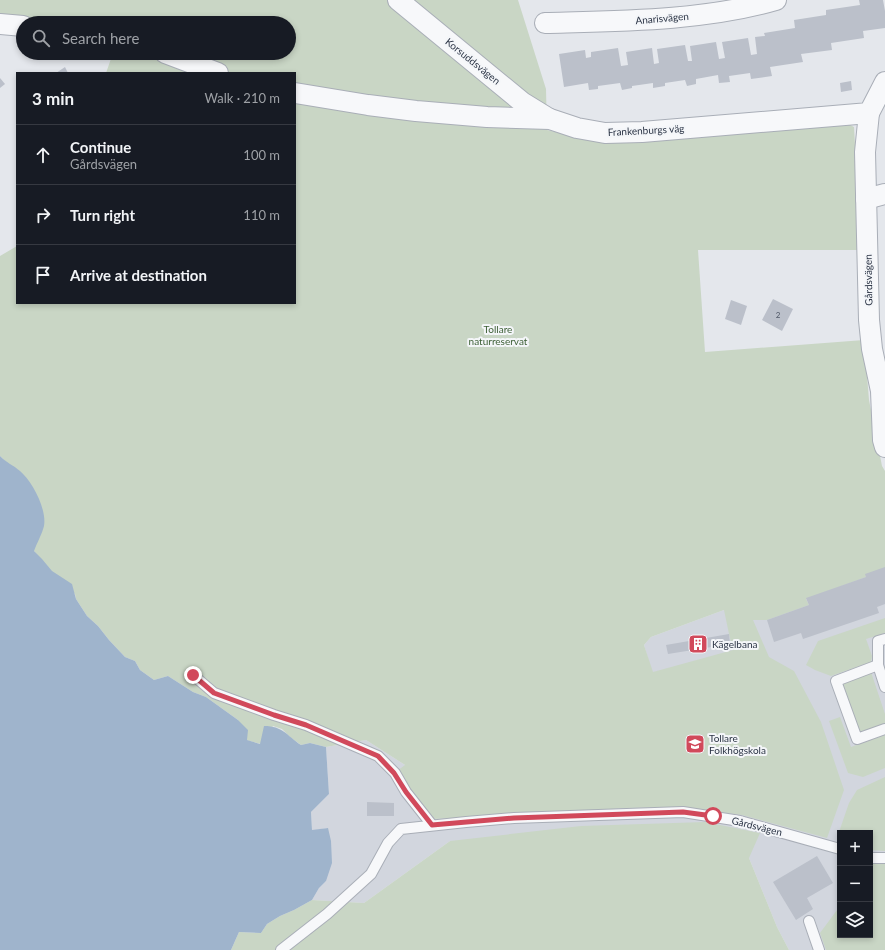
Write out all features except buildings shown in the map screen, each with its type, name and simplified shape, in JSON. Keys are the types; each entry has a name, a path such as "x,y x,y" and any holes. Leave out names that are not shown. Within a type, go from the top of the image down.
{"street":[{"name":"Korsuddsvägen","path":"398,0 522,102 550,119"},
{"name":"Anarisvägen","path":"545,23 627,21 691,16 740,9 776,0"},
{"path":"0,24 16,25"},
{"path":"184,60 215,72"},
{"path":"869,113 885,82"},
{"name":"Frankenburgs väg","path":"296,93 416,111 486,117 550,119 577,128 605,133 642,132 869,113"},
{"name":"Gårdsvägen","path":"869,113 865,152 876,197 869,320 872,349 881,391 883,440 885,446"}],"lane":[{"path":"885,639 878,641 878,666 885,687"},
{"path":"878,666 836,680 857,739 885,729"},
{"path":"193,675 214,693 306,725 378,756 394,773 406,792 432,825"},
{"name":"Gårdsvägen","path":"281,950 327,914 371,874 388,843 401,829 514,818 683,812 740,821 837,848"},
{"path":"873,858 885,858"},
{"path":"809,921 819,950"}],"shaded area":[{"name":"Tollare Folkhögskola","path":"885,538 885,950 789,950 777,927 749,858 450,841 364,903 312,900 319,888 326,881 327,828 312,831 311,812 329,794 326,747 366,740 405,765 652,672 644,645 651,637 724,610"}],"green space":[{"name":"Tollare naturreservat","path":"0,0 518,0 546,89 547,130 589,140 621,141 850,125 854,127 861,250 698,250 705,352 864,340 869,400 882,466 885,471 885,568 866,577 806,599 809,605 767,620 753,620 769,657 794,671 821,722 844,790 827,838 742,815 681,807 623,808 592,811 433,819 397,771 405,765 366,740 326,747 310,743 301,745 282,729 273,726 261,744 246,740 238,720 206,697 193,692 168,676 154,680 140,670 135,661 125,657 98,626 87,616 76,599 75,594 51,574 34,551 18,470 8,464 0,456 0,256 16,247 16,304 296,304 296,72 106,72 111,60 296,60 296,16 16,16 16,17 0,16","holes":["724,610 733,650 653,672 644,645 651,637"]},
{"path":"885,618 885,633 866,639 872,656 871,662 831,676 806,665 818,641"},
{"path":"871,672 885,714 885,724 859,732 842,682"},
{"path":"840,717 851,747 885,735 885,768 863,777 848,773 829,721"},
{"path":"885,777 885,851 873,850 873,830 840,830 849,803 857,790"},
{"path":"705,822 760,833 749,858 777,927 789,950 231,950 239,932 261,933 267,924 312,900 364,903 450,841 581,826"},
{"path":"873,864 885,864 885,950 826,950 820,933 837,910 837,938 873,938"}],"water":[{"path":"0,456 25,476 34,488 41,504 44,526 34,551 52,571 72,584 76,599 87,616 98,626 125,657 135,661 140,670 154,680 168,676 193,692 206,697 238,720 248,730 247,740 260,744 264,726 270,726 280,729 301,745 310,743 326,747 329,794 311,812 312,830 328,828 331,841 332,863 326,881 319,888 312,900 267,924 261,933 239,932 231,950 0,950"}],"place":[{"name":"Kägelbana","path":"698,644"},
{"name":"Tollare Folkhögskola","path":"695,744"}],"route":[{"path":"193,675 214,693 306,725 378,756 394,773 406,792 432,825 514,818 576,815 683,812 713,816"}]}
